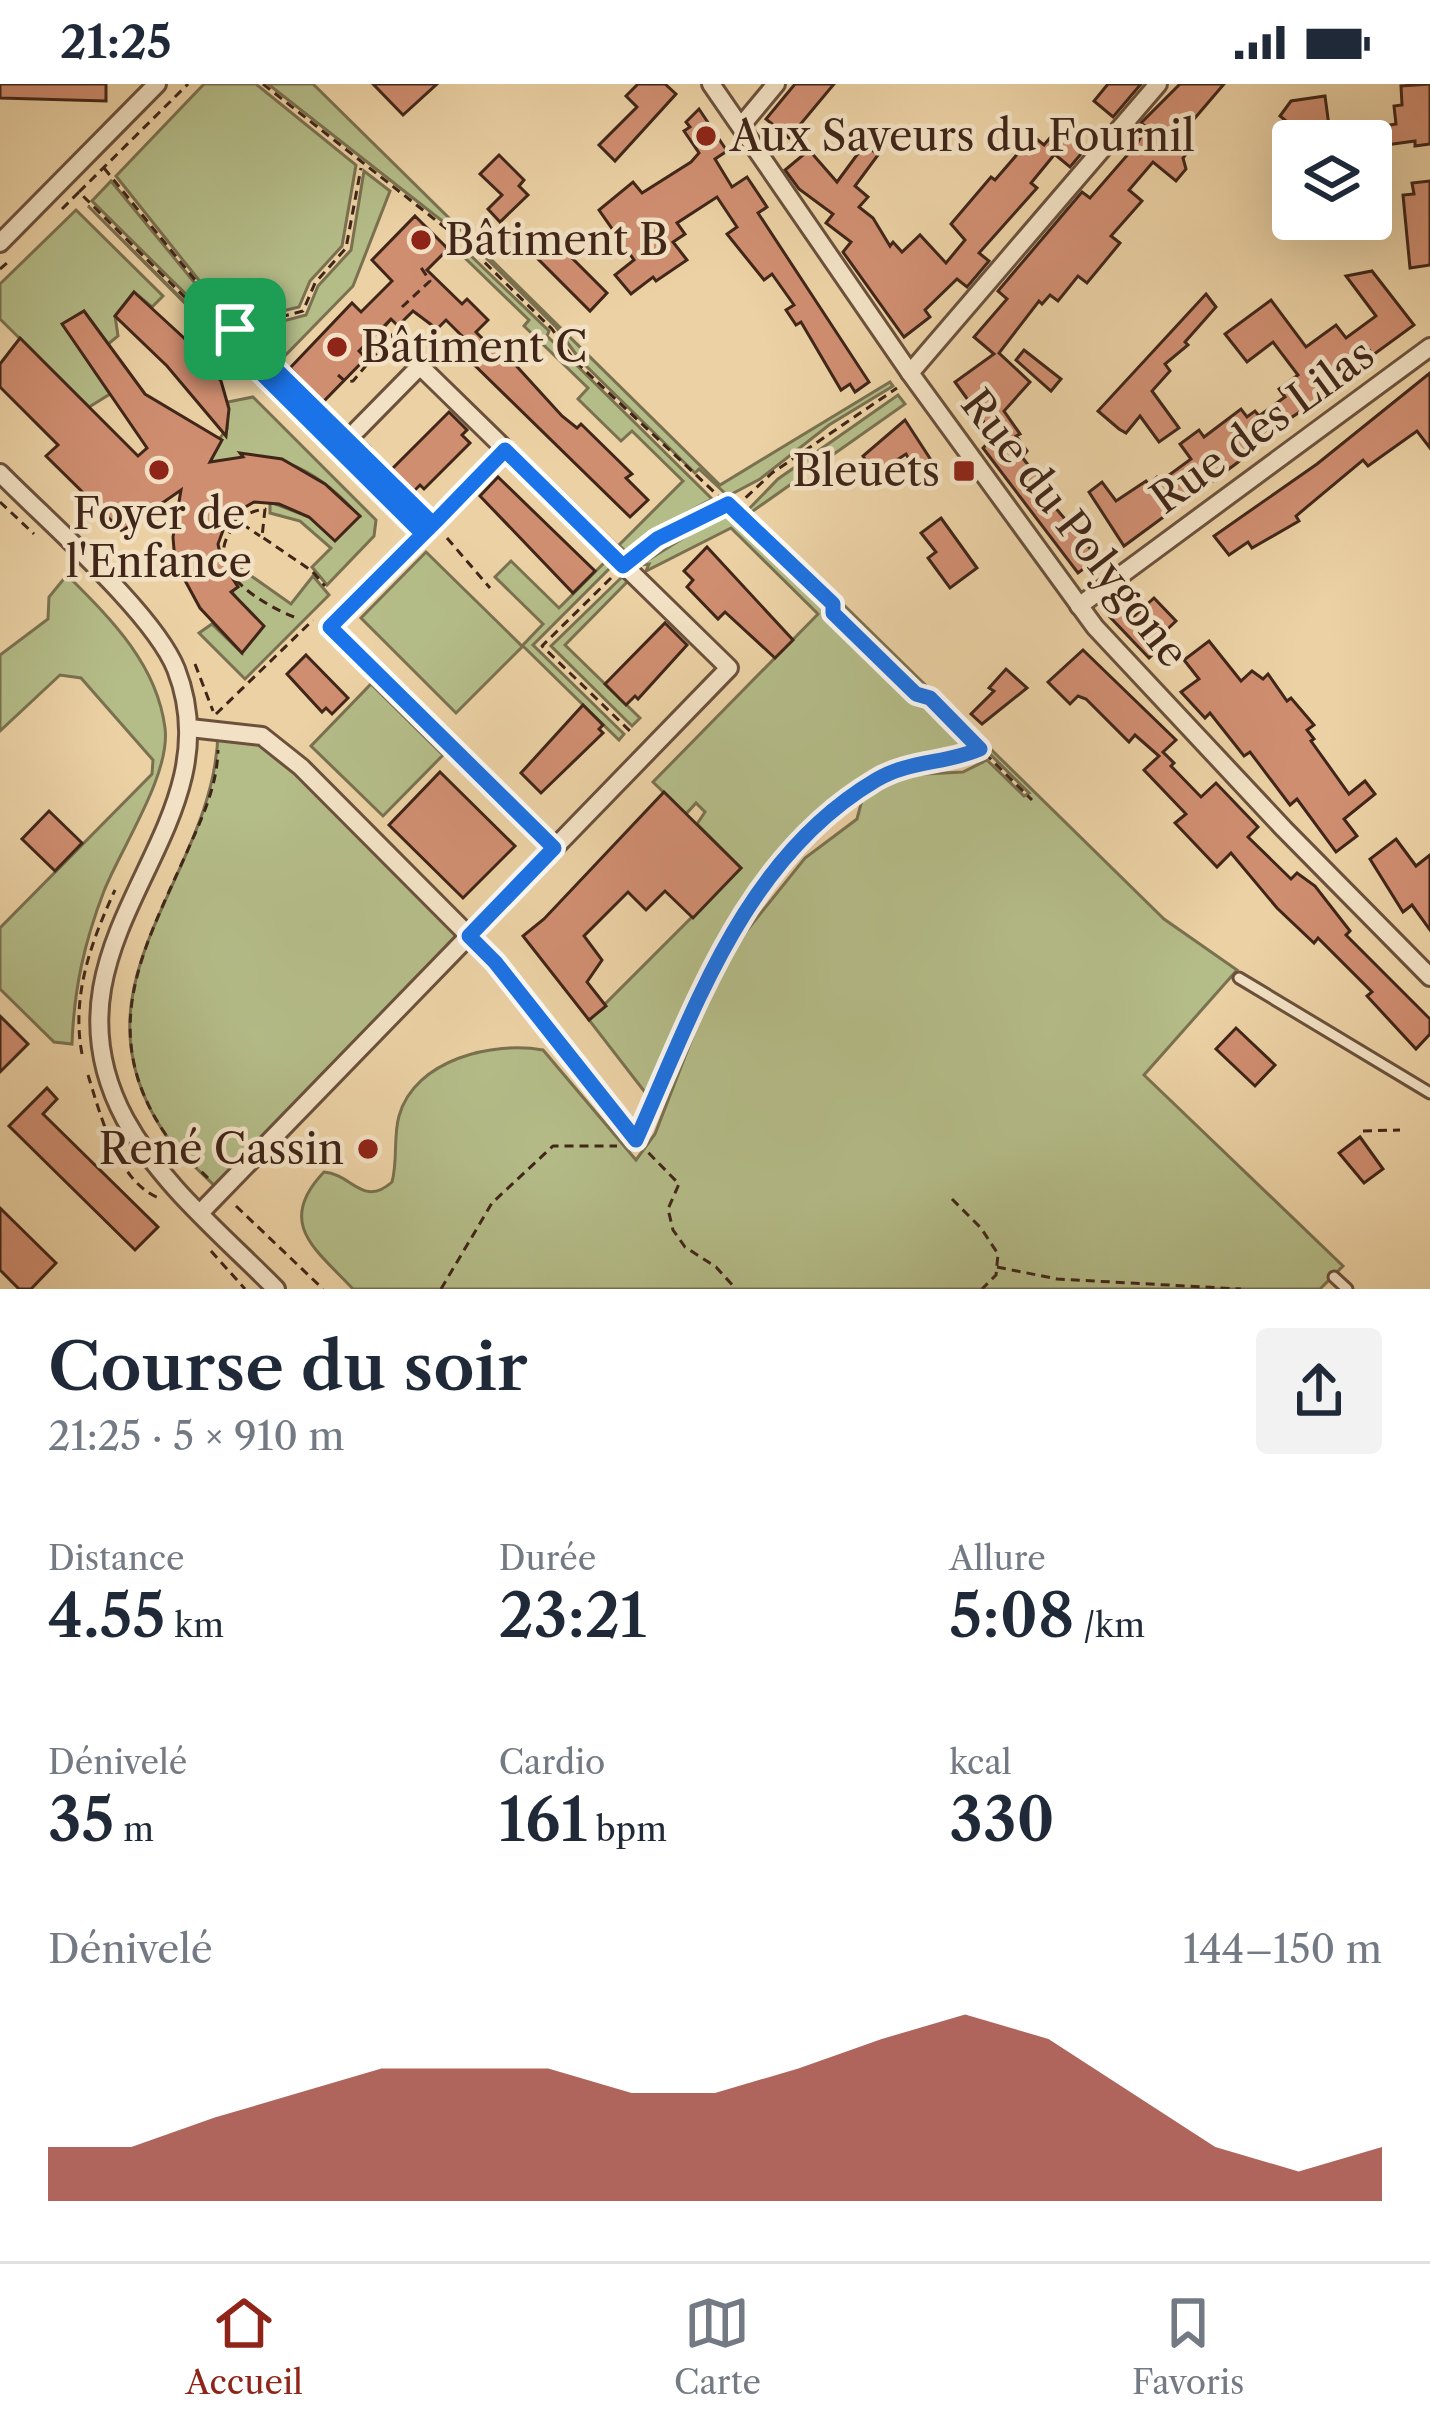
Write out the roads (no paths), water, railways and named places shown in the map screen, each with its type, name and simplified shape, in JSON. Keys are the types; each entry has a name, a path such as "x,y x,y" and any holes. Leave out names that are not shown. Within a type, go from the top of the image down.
{"street":[{"path":"0,243 157,84"},
{"name":"Rue du Polygone","path":"711,84 911,374 1079,606 1268,813 1430,977"},
{"path":"741,126 776,84"},
{"path":"911,374 1158,84"},
{"name":"Rue des Lilas","path":"1079,606 1430,347"},
{"path":"200,1213 729,668 420,366 357,430"},
{"path":"505,450 330,627 554,848"},
{"path":"0,473 151,626 175,667 190,728 171,818 106,961 98,1029 105,1075 147,1155 276,1289"},
{"path":"190,728 247,731 273,742 495,962 631,1134"}],"lane":[{"path":"1239,978 1430,1093"},
{"path":"1334,1277 1347,1289"}],"place":[{"name":"Aux Saveurs du Fournil","path":"706,136"},
{"name":"Bâtiment B","path":"421,240"},
{"name":"Bâtiment C","path":"337,347"},
{"name":"Foyer de l'Enfance","path":"159,470"},
{"name":"Bleuets","path":"964,471"},
{"name":"René Cassin","path":"368,1149"}]}
